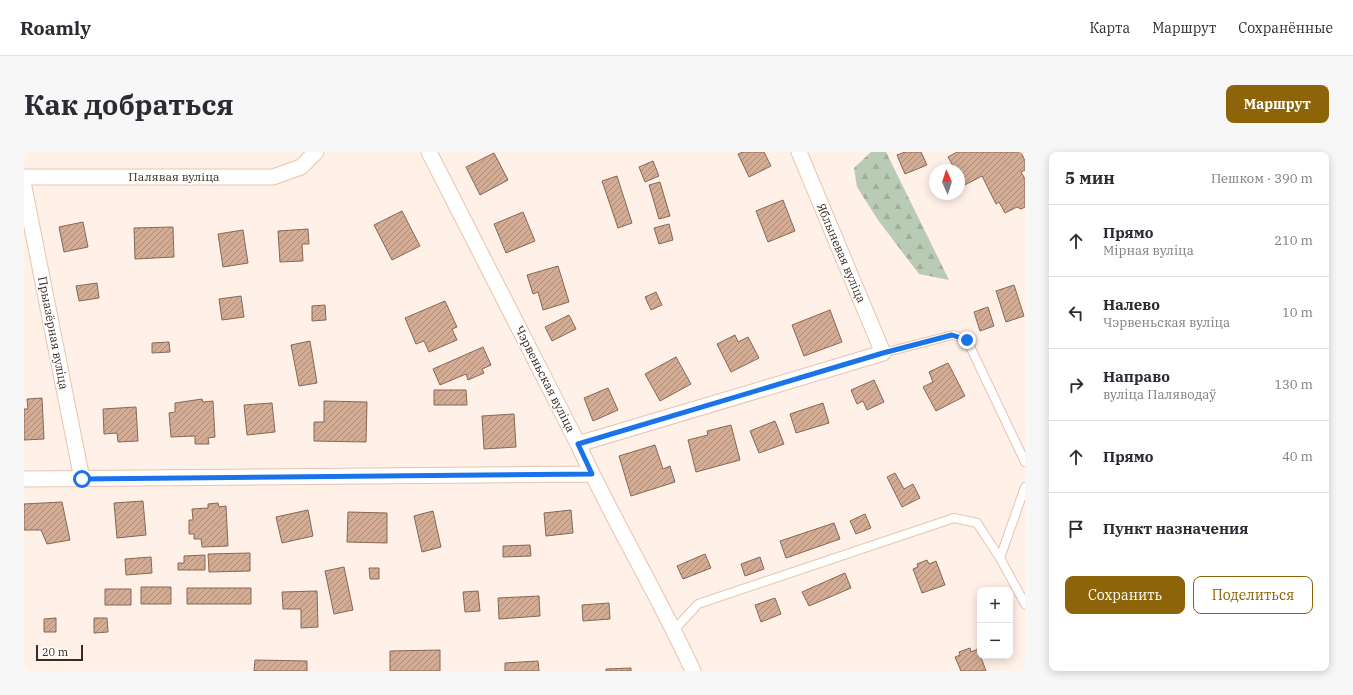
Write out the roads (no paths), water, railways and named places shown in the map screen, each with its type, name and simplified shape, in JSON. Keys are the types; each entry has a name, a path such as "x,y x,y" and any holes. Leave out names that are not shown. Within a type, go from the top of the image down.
{"street":[{"name":"Палявая вуліца","path":"24,177 273,177 301,167 316,152"},
{"name":"Чэрвеньская вуліца","path":"430,152 592,474 674,630 693,671"},
{"name":"Яблыневая вуліца","path":"799,152 883,353"},
{"name":"Прыазёрная вуліца","path":"24,186 82,479"},
{"path":"578,444 883,353"},
{"path":"24,479 592,474"}],"lane":[{"path":"883,353 952,335 967,340 1025,462"},
{"path":"1000,558 1025,487"},
{"path":"674,630 698,604 954,518 977,523 1000,558 1025,604"}]}
